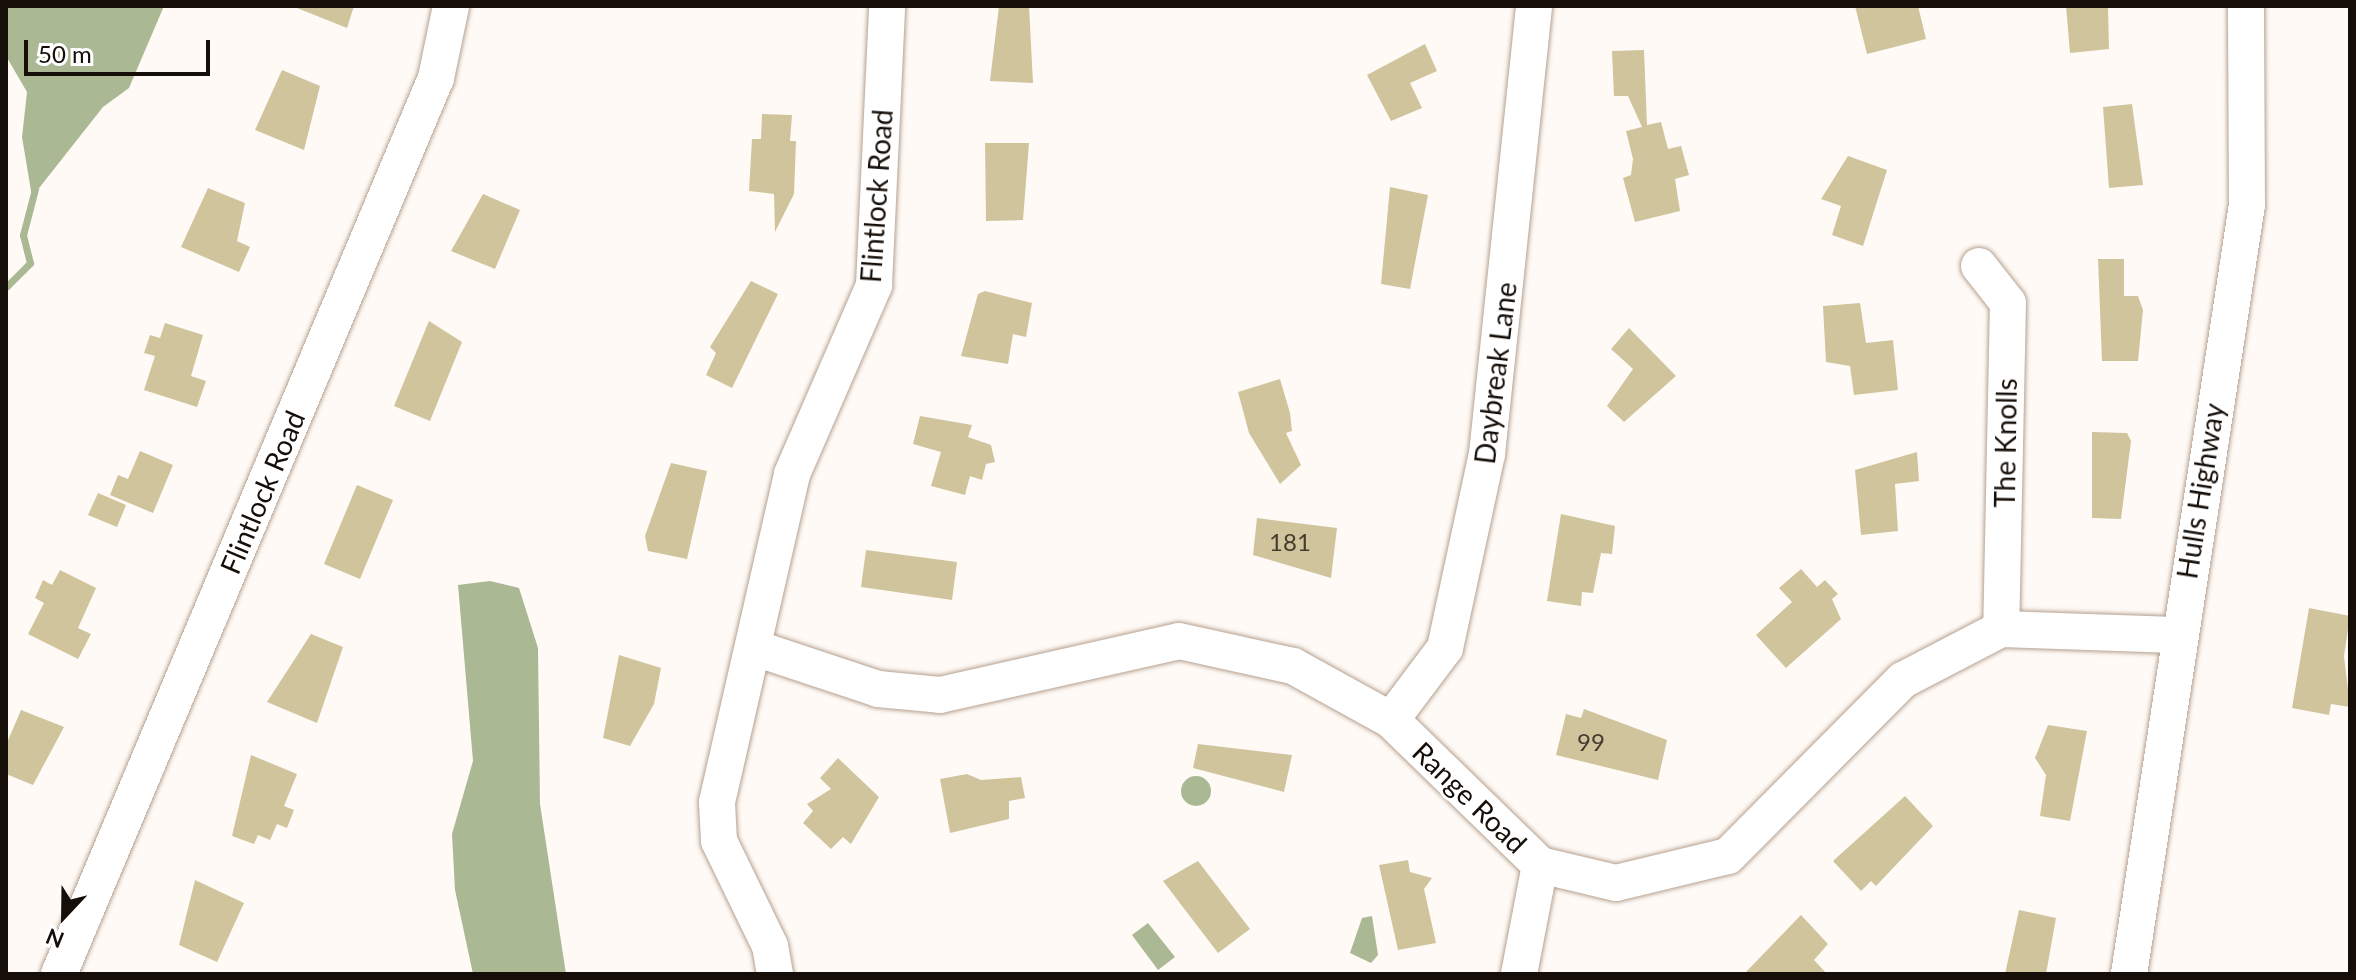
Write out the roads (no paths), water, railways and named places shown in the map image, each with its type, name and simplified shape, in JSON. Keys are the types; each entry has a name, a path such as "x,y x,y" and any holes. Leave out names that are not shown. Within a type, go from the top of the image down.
{"street":[{"name":"Flintlock Road","path":"59,974 436,78 451,6"},
{"name":"Flintlock Road","path":"775,974 770,946 719,841 717,802 755,648 792,474 874,285 887,6"},
{"name":"Daybreak Lane","path":"1391,720 1445,648 1487,454 1534,6"},
{"name":"Hulls Highway","path":"2129,974 2176,635 2247,205 2246,6"},
{"name":"The Knolls","path":"1979,266 2008,303 2001,629"},
{"name":"Range Road","path":"755,648 878,689 940,695 1179,641 1293,666 1391,720 1540,865 1616,883 1728,856 1903,680 2001,629 2176,635"},
{"path":"1519,974 1540,865"}],"waterway":[{"path":"6,287 30,263 23,235 35,189"}]}
